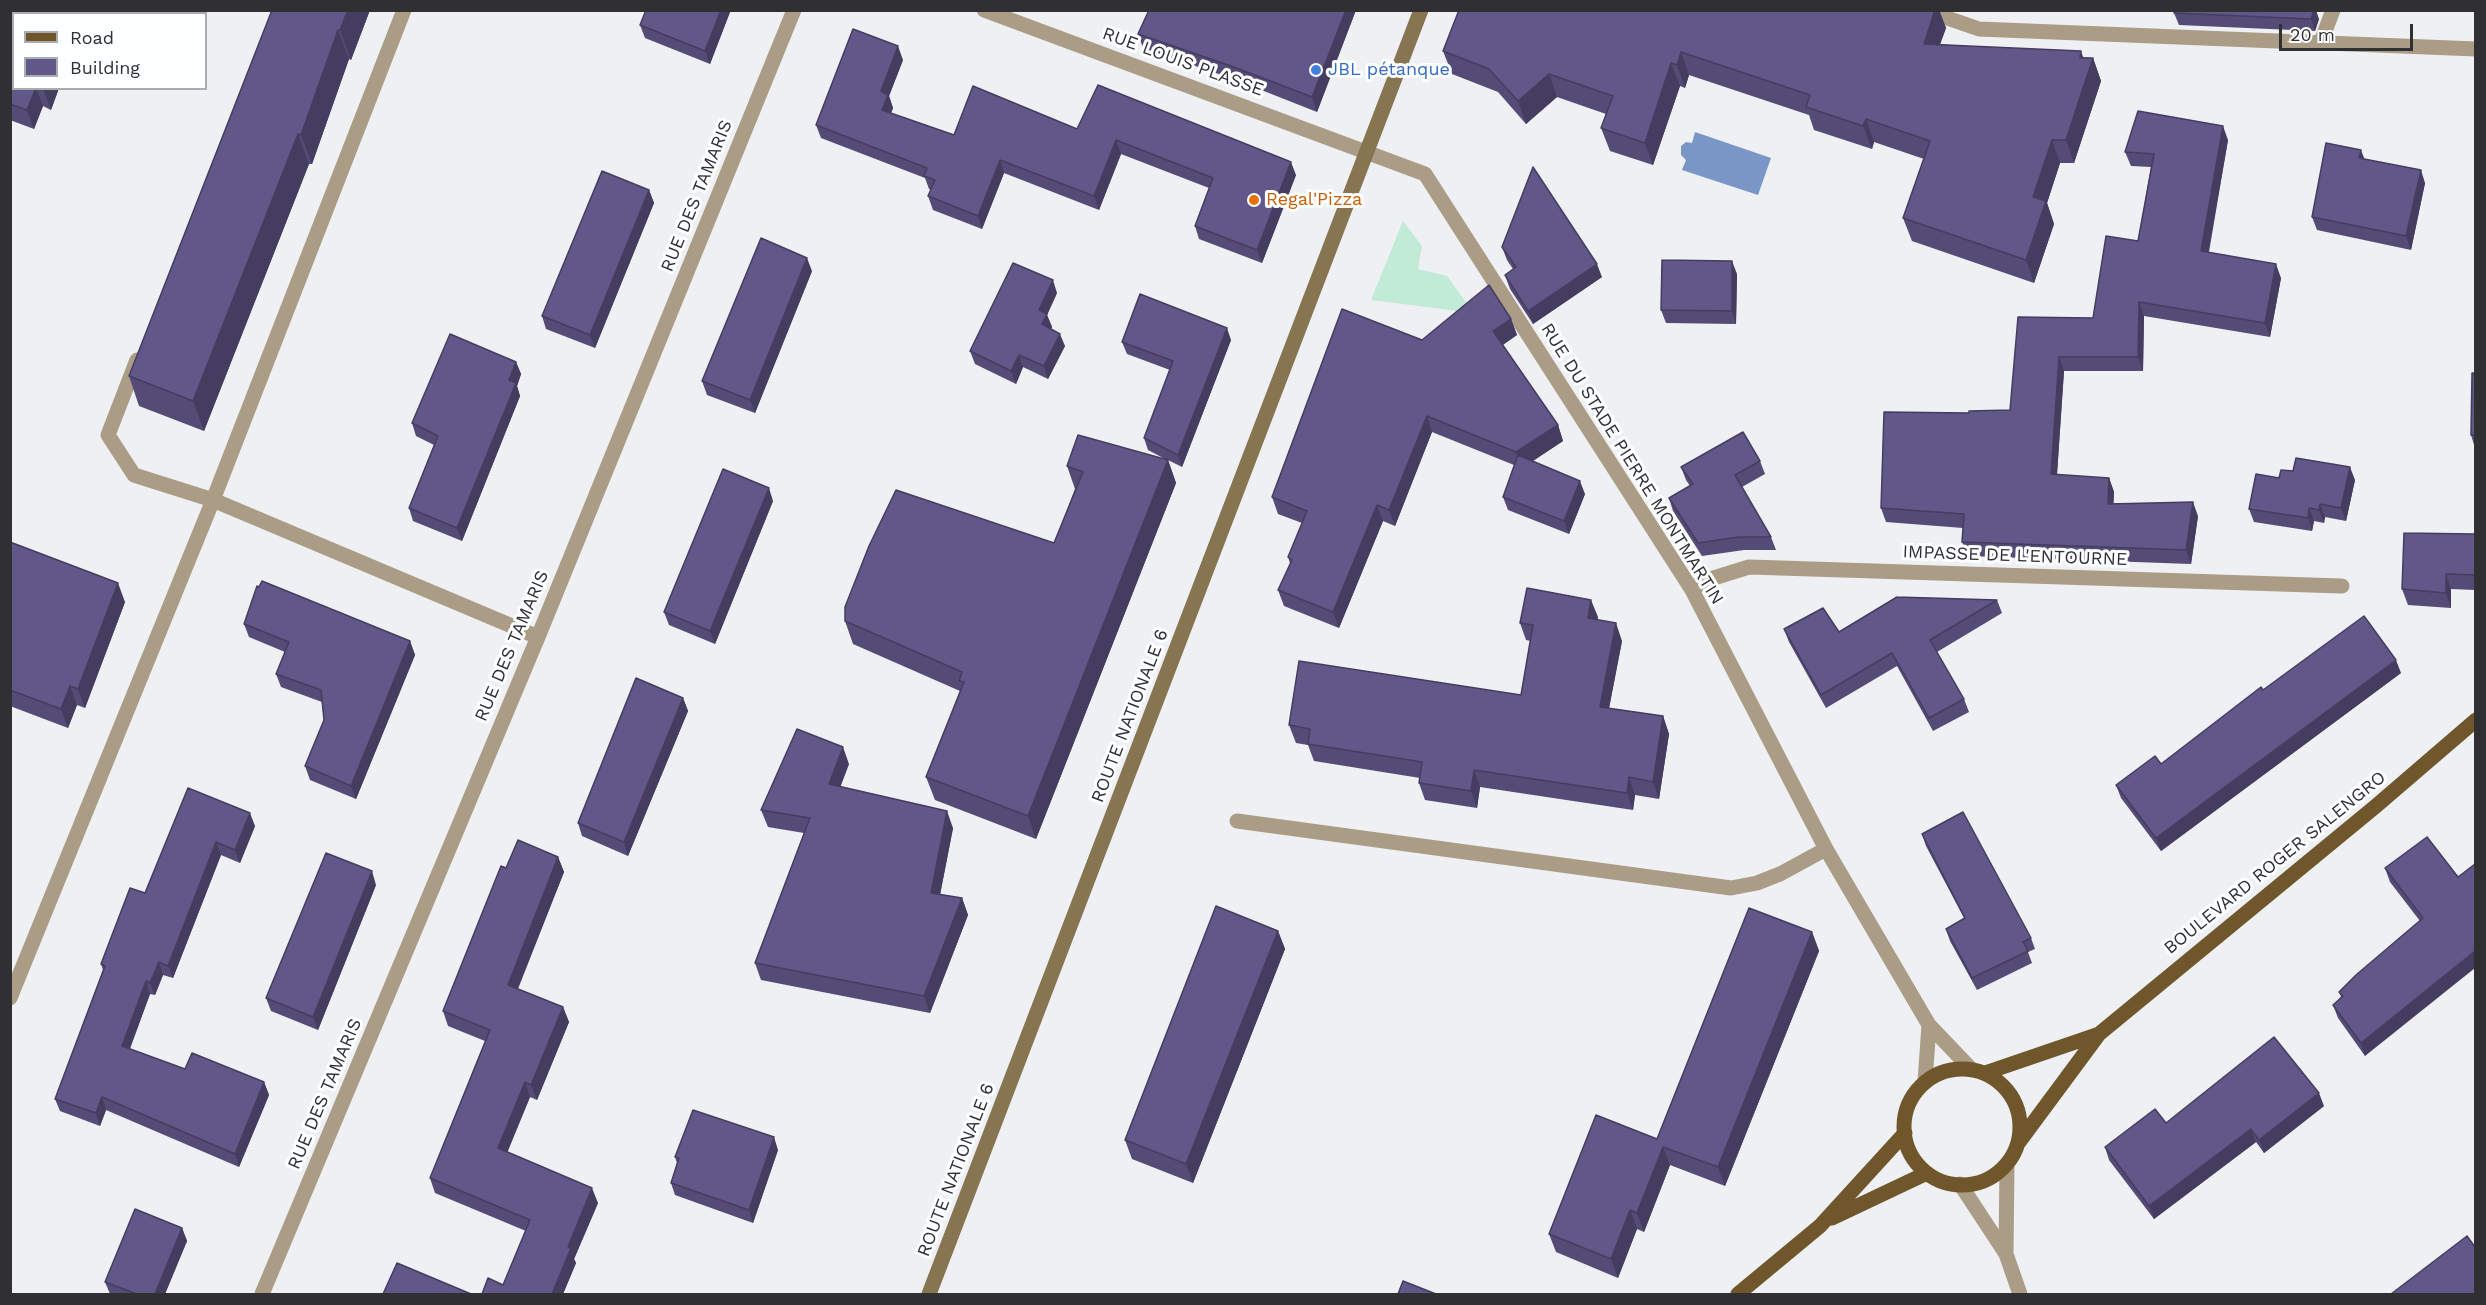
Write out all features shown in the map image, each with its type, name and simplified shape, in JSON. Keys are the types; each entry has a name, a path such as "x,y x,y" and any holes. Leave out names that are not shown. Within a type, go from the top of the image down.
{"main road":[{"name":"ROUTE NATIONALE 6","path":"929,1294 1421,10"},
{"name":"BOULEVARD ROGER SALENGRO","path":"2019,1142 2099,1034 2376,807 2475,720"},
{"name":"BOULEVARD ROGER SALENGRO","path":"1978,1071 2099,1034"},
{"path":"1955,1069 1978,1071 1999,1082 2014,1102 2020,1125 2019,1142 2007,1164 1994,1176 1977,1182 1960,1184 1943,1182 1927,1173 1908,1149 1905,1114 1913,1096 1925,1082 1939,1073 1955,1069"},
{"path":"1738,1294 1820,1226 1905,1133"},
{"path":"1820,1226 1843,1212 1927,1173"}],"street":[{"path":"10,999 213,500 404,10"},
{"name":"RUE DES TAMARIS","path":"262,1294 538,637 795,10"},
{"name":"RUE LOUIS PLASSE","path":"984,10 1368,151"},
{"path":"1924,10 1979,29 2475,50"},
{"path":"2321,42 2332,10"},
{"name":"RUE DU STADE PIERRE MONTMARTIN","path":"1368,151 1425,174 1692,590 1826,849 1929,1025 1978,1071"},
{"path":"142,346 108,435 134,475 213,500 538,637"},
{"name":"IMPASSE DE L'ENTOURNE","path":"1692,590 1704,581 1749,567 2342,586"},
{"path":"1237,821 1731,888 1757,883 1780,874 1826,849"},
{"path":"1925,1082 1929,1025"},
{"path":"2006,1254 2007,1164"},
{"path":"1960,1184 2006,1254 2020,1294"}],"green space":[{"path":"1403,221 1422,246 1418,269 1447,276 1474,313 1371,300"}],"water":[{"path":"1695,132 1771,158 1758,195 1682,170 1686,160 1681,155 1681,146 1686,142 1692,143"}],"building":[{"path":"10,10 75,10 74,12 12,12 12,90 35,90 27,110 10,104"},
{"path":"272,10 348,10 338,30 301,135 298,134 193,401 129,376"},
{"path":"646,10 721,10 705,51 640,25"},
{"path":"1149,10 1346,10 1312,97 1138,34"},
{"path":"1459,10 1935,10 1924,44 2081,51 2080,58 2093,58 2066,140 2052,140 2033,197 2046,201 2026,260 1903,218 1930,141 1866,119 1863,126 1806,107 1810,95 1681,52 1677,65 1671,63 1645,143 1601,128 1613,96 1549,74 1518,101 1489,69 1443,51"},
{"path":"2175,10 2314,10 2311,19 2174,13"},
{"path":"853,29 898,46 881,91 888,95 882,110 954,135 973,86 1077,129 1098,85 1291,162 1257,250 1195,226 1213,178 1116,140 1094,196 1000,160 978,216 928,196 935,180 924,176 927,168 816,125"},
{"path":"2138,111 2223,126 2201,251 2276,264 2265,323 2139,302 2138,357 2059,357 2051,474 2109,478 2108,504 2193,502 2186,550 1962,542 1964,514 1881,508 1884,412 1969,413 1969,411 2010,410 2018,317 2093,318 2106,236 2138,241 2154,154 2125,152"},
{"path":"2326,143 2361,150 2359,158 2421,170 2406,236 2312,217"},
{"path":"1533,167 1597,264 1528,311 1505,275 1516,267 1502,247"},
{"path":"602,171 649,190 590,335 542,316"},
{"path":"761,238 807,258 750,400 702,381"},
{"path":"1662,260 1732,261 1732,311 1661,310"},
{"path":"1013,263 1053,280 1039,310 1047,314 1042,324 1060,334 1044,366 1019,355 1011,371 970,351"},
{"path":"1489,285 1511,319 1493,331 1558,425 1516,452 1427,416 1389,510 1377,505 1333,612 1278,590 1292,560 1288,557 1307,511 1272,497 1342,309 1422,340"},
{"path":"1140,294 1227,328 1178,455 1144,438 1173,361 1122,342"},
{"path":"450,334 516,362 509,380 516,383 457,528 409,508 438,436 412,423"},
{"path":"2472,373 2475,373 2475,435 2471,435"},
{"path":"1743,432 1760,461 1735,475 1771,537 1739,537 1698,543 1669,498 1693,484 1681,467"},
{"path":"1078,435 1168,460 1028,816 926,777 964,682 959,681 962,672 845,621 845,607 869,546 896,490 1054,543 1083,472 1067,466"},
{"path":"1518,455 1580,481 1564,521 1503,497"},
{"path":"2296,458 2350,467 2341,508 2320,504 2319,510 2309,508 2308,518 2249,509 2256,474 2279,478 2281,470 2293,471"},
{"path":"723,469 769,488 710,631 664,612"},
{"path":"2404,533 2475,534 2475,575 2446,574 2446,593 2402,589"},
{"path":"10,542 118,583 78,689 70,686 61,709 10,690"},
{"path":"262,581 410,641 351,786 305,766 324,720 321,690 276,674 289,642 244,624 257,586 259,587"},
{"path":"1527,588 1591,600 1588,618 1616,623 1600,707 1663,716 1653,782 1629,777 1627,793 1474,770 1471,791 1419,783 1422,762 1308,744 1310,729 1289,725 1299,661 1521,695 1533,625 1520,623"},
{"path":"1897,597 1997,600 1930,640 1964,699 1929,718 1892,653 1821,695 1784,629 1823,608 1839,632"},
{"path":"2364,616 2396,660 2156,838 2116,785 2155,756 2161,764 2261,687 2263,690"},
{"path":"636,678 683,698 624,842 578,823"},
{"path":"797,729 843,747 829,784 947,811 931,893 962,898 924,996 755,963 810,818 761,810"},
{"path":"188,788 250,813 235,850 216,842 168,966 159,962 150,983 146,981 122,1046 185,1069 192,1053 264,1082 235,1154 102,1097 96,1113 55,1099 105,966 101,964 130,888 145,893"},
{"path":"1963,812 2031,938 2023,942 2028,951 1972,978 1946,929 1965,918 1922,834"},
{"path":"2427,837 2458,877 2475,864 2475,951 2361,1043 2333,1005 2343,996 2339,992 2356,975 2423,918 2385,868"},
{"path":"518,840 558,857 508,985 563,1007 531,1085 525,1082 498,1148 592,1188 552,1294 482,1294 488,1278 503,1285 530,1220 430,1178 490,1030 443,1011 501,866 506,868"},
{"path":"326,853 372,871 313,1017 266,998"},
{"path":"1216,906 1278,931 1186,1164 1125,1140"},
{"path":"1749,908 1812,932 1718,1167 1663,1147 1637,1213 1630,1210 1611,1259 1549,1234 1596,1115 1657,1139"},
{"path":"2274,1037 2319,1093 2259,1140 2251,1129 2149,1206 2105,1147 2155,1109 2166,1123"},
{"path":"693,1110 774,1137 749,1210 671,1183 679,1158 675,1157"},
{"path":"135,1209 182,1228 155,1294 137,1294 105,1282"},
{"path":"2467,1236 2475,1247 2475,1294 2391,1294"},
{"path":"397,1263 471,1294 383,1294"},
{"path":"1403,1281 1436,1294 1398,1294"}],"place":[{"name":"JBL pétanque","path":"1316,70"},
{"name":"Regal'Pizza","path":"1254,200"}]}
